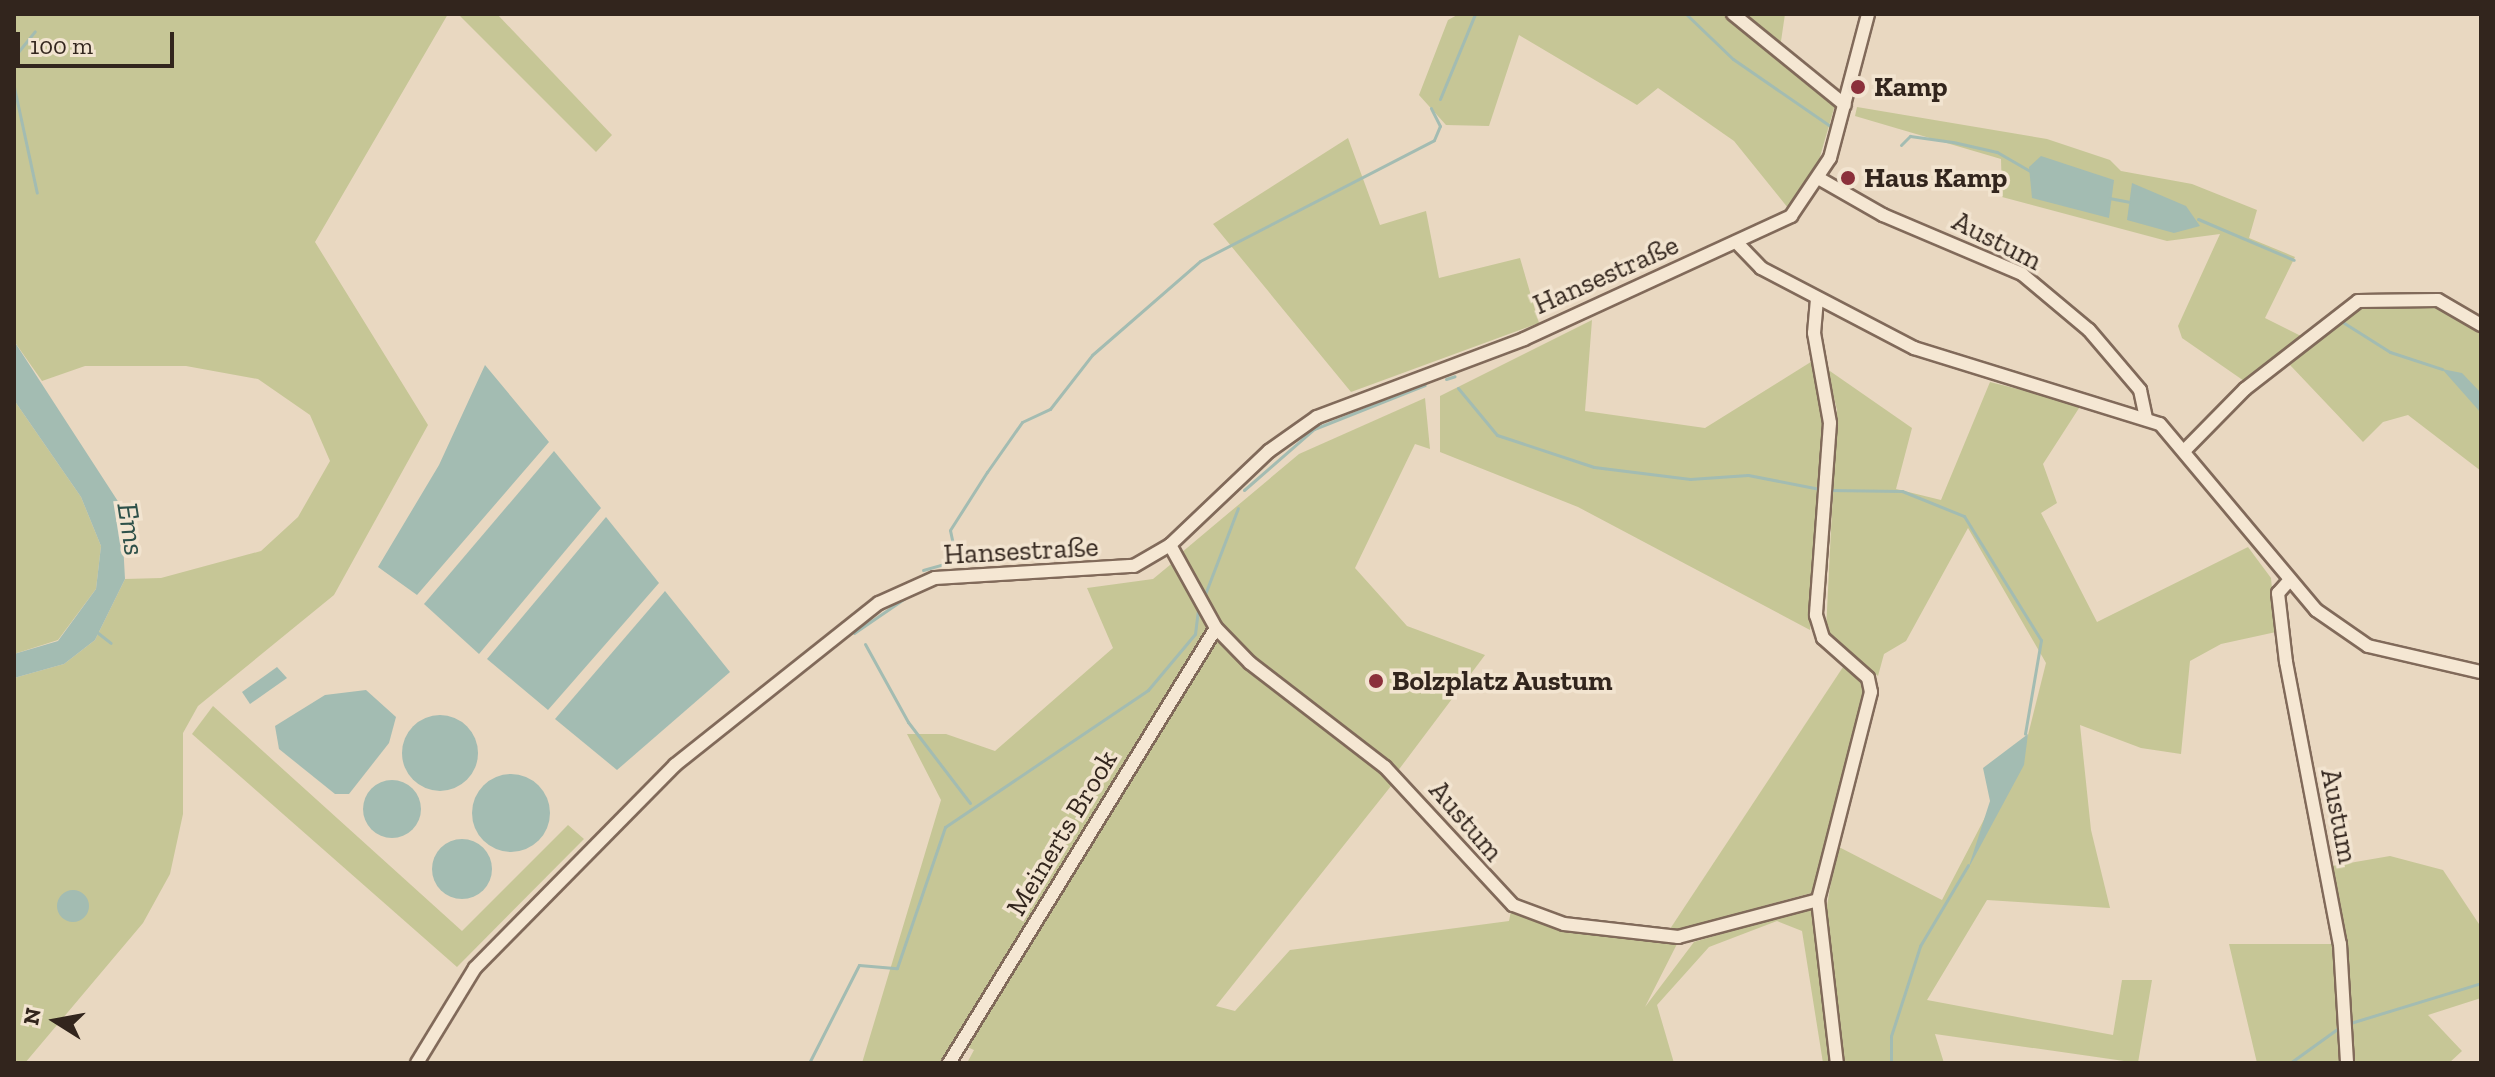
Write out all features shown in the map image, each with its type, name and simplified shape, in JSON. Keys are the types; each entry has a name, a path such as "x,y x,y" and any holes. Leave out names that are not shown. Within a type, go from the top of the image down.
{"street":[{"path":"1733,14 1845,105"},
{"name":"Hansestraße","path":"417,1063 475,968 675,765 879,603 935,578 1121,570 1170,545 1269,451 1317,417 1739,245 1791,216 1820,179 1845,105 1868,14"},
{"name":"Austum","path":"1820,179 1883,215 2022,274 2089,330 2140,390 2146,418"},
{"name":"Austum","path":"1739,245 1752,262 1817,299 1923,351 2146,418 2184,451 2288,582 2368,646 2481,672"},
{"path":"1817,299 1814,333 1830,423 1816,615 1823,638 1868,678 1871,692 1818,900 1837,1063"},
{"path":"2184,451 2245,389 2358,301 2438,300 2481,325"},
{"name":"Austum","path":"1170,545 1216,628 1258,670 1385,767 1495,890 1535,915 1678,937 1818,900"},
{"name":"Austum","path":"2288,582 2278,593 2286,662 2340,944 2347,1063"},
{"name":"Meinerts Brook","path":"949,1063 1216,628"}],"green space":[{"path":"14,14 448,14 315,242 428,425 334,595 198,706 183,733 183,814 170,874 143,923 25,1063 14,1063 14,678 64,664 95,640 125,579 161,578 261,551 298,517 330,461 310,415 258,379 186,366 85,366 42,381 14,341"},
{"path":"458,14 497,14 612,135 596,152"},
{"path":"1459,14 1728,14 1835,105 1817,167 1788,208 1734,141 1658,88 1637,105 1519,35 1489,126 1446,125 1419,95 1448,20"},
{"path":"1740,14 1785,14 1780,48"},
{"path":"1857,107 2047,139 2110,160 2121,171 2192,184 2257,210 2249,238 2295,257 2265,318 2307,339 2247,383 2182,338 2178,326 2220,234 2167,241 2002,197 2001,159 1855,116"},
{"path":"1348,138 1380,225 1426,211 1439,278 1520,258 1539,323 1351,392 1213,224"},
{"path":"2436,304 2481,329 2481,471 2408,415 2383,422 2363,442 2290,365 2361,305"},
{"path":"1592,320 1585,411 1705,428 1814,360 1827,411 1810,630 1578,507 1440,452 1440,396"},
{"path":"1827,369 1912,428 1896,489 1941,500 1990,382 2081,405 2043,464 2057,503 2041,513 2097,622 2248,547 2271,578 2276,632 2221,644 2190,661 2181,754 2141,748 2080,725 2091,830 2110,908 1987,900 1927,1000 2113,1035 2122,980 2152,980 2138,1063 1935,1034 1944,1063 1842,1063 1826,912 1837,846 1942,900 2028,735 2046,663 1968,528 1906,641 1884,654 1878,676 1826,630 1837,410"},
{"path":"1425,398 1430,449 1415,444 1355,568 1407,626 1485,655 1397,772 1251,662 1219,626 1181,553 1299,454"},
{"path":"14,400 81,497 101,546 96,589 58,640 14,654"},
{"path":"1176,560 1212,629 1395,781 1216,1006 1235,1011 1290,950 1509,921 1511,911 1576,932 1678,942 1645,1007 1694,942 1809,908 1815,912 1832,1063 1823,1063 1802,931 1777,921 1709,947 1657,1005 1674,1063 967,1063 974,1050 954,1041 941,1063 862,1063 941,800 907,734 946,734 995,751 1113,648 1087,588 1153,579"},
{"path":"1845,664 1868,692 1815,892 1668,932"},
{"path":"213,706 462,931 568,825 584,839 457,967 192,734"},
{"path":"2390,856 2443,870 2481,927 2481,998 2428,1015 2462,1051 2449,1063 2257,1063 2229,944 2339,944 2332,866"}],"shaded area":[{"path":"2041,156 2114,180 2109,218 2032,198 2029,167"},
{"path":"2132,183 2186,206 2200,226 2174,233 2127,220"},
{"path":"14,341 121,506 125,579 95,640 64,664 14,678 14,654 58,641 96,589 101,546 81,497 14,400"},
{"path":"485,365 549,442 417,595 378,567 439,465"},
{"path":"2442,369 2462,373 2481,393 2481,413"},
{"path":"554,451 601,508 479,654 424,604"},
{"path":"606,517 659,583 548,710 487,659"},
{"path":"665,591 730,672 617,770 555,719"},
{"path":"277,667 287,678 250,704 242,692"},
{"path":"366,690 396,717 389,743 349,794 335,794 279,749 275,726 325,695"},
{"path":"440,715 454,718 467,726 475,739 478,753 475,767 467,780 454,788 440,791 426,788 413,780 405,767 402,753 405,739 413,726 426,718"},
{"path":"2028,734 2024,765 1968,869 1990,801 1983,768"},
{"path":"511,774 526,777 543,791 550,813 547,828 533,845 511,852 496,849 479,835 472,813 475,798 489,781"},
{"path":"392,780 413,788 421,809 413,830 392,838 371,830 363,809 371,788"},
{"path":"462,839 474,841 483,848 490,857 490,881 483,890 474,897 462,899 450,897 441,890 434,881 432,869 434,857 441,848 450,841"},
{"path":"73,890 84,895 89,906 84,917 73,922 62,917 57,906 62,895"}],"waterway":[{"path":"1440,99 1475,14"},
{"path":"1686,14 1733,59 1830,126"},
{"path":"14,57 35,31"},
{"path":"14,87 37,193"},
{"path":"954,549 950,530 1022,422 1050,409 1092,355 1200,261 1434,140 1440,126 1431,108"},
{"path":"1901,145 1910,136 1953,142 1997,152 2030,171"},
{"path":"2109,198 2129,202"},
{"path":"2198,219 2294,260"},
{"path":"2341,321 2390,352 2442,369"},
{"path":"1446,379 1455,376"},
{"path":"1244,490 1314,429 1425,385"},
{"path":"1458,388 1497,435 1594,467 1690,479 1748,475 1820,489"},
{"path":"1828,490 1902,491 1964,516 2041,640 2025,734"},
{"path":"1204,597 1238,508"},
{"path":"923,570 948,563"},
{"path":"854,633 908,596"},
{"path":"809,1063 859,965 897,968 945,827 1148,690 1195,634 1199,603"},
{"path":"98,633 111,643"},
{"path":"865,644 908,722 970,803"},
{"path":"1891,1063 1891,1036 1920,946 1968,865"},
{"path":"2347,1024 2481,983"},
{"path":"2290,1063 2340,1027"}],"place":[{"name":"Kamp","path":"1858,87"},
{"name":"Haus Kamp","path":"1848,178"},
{"name":"Bolzplatz Austum","path":"1376,681"}],"water label":[{"name":"Ems","path":"131,529"}]}
